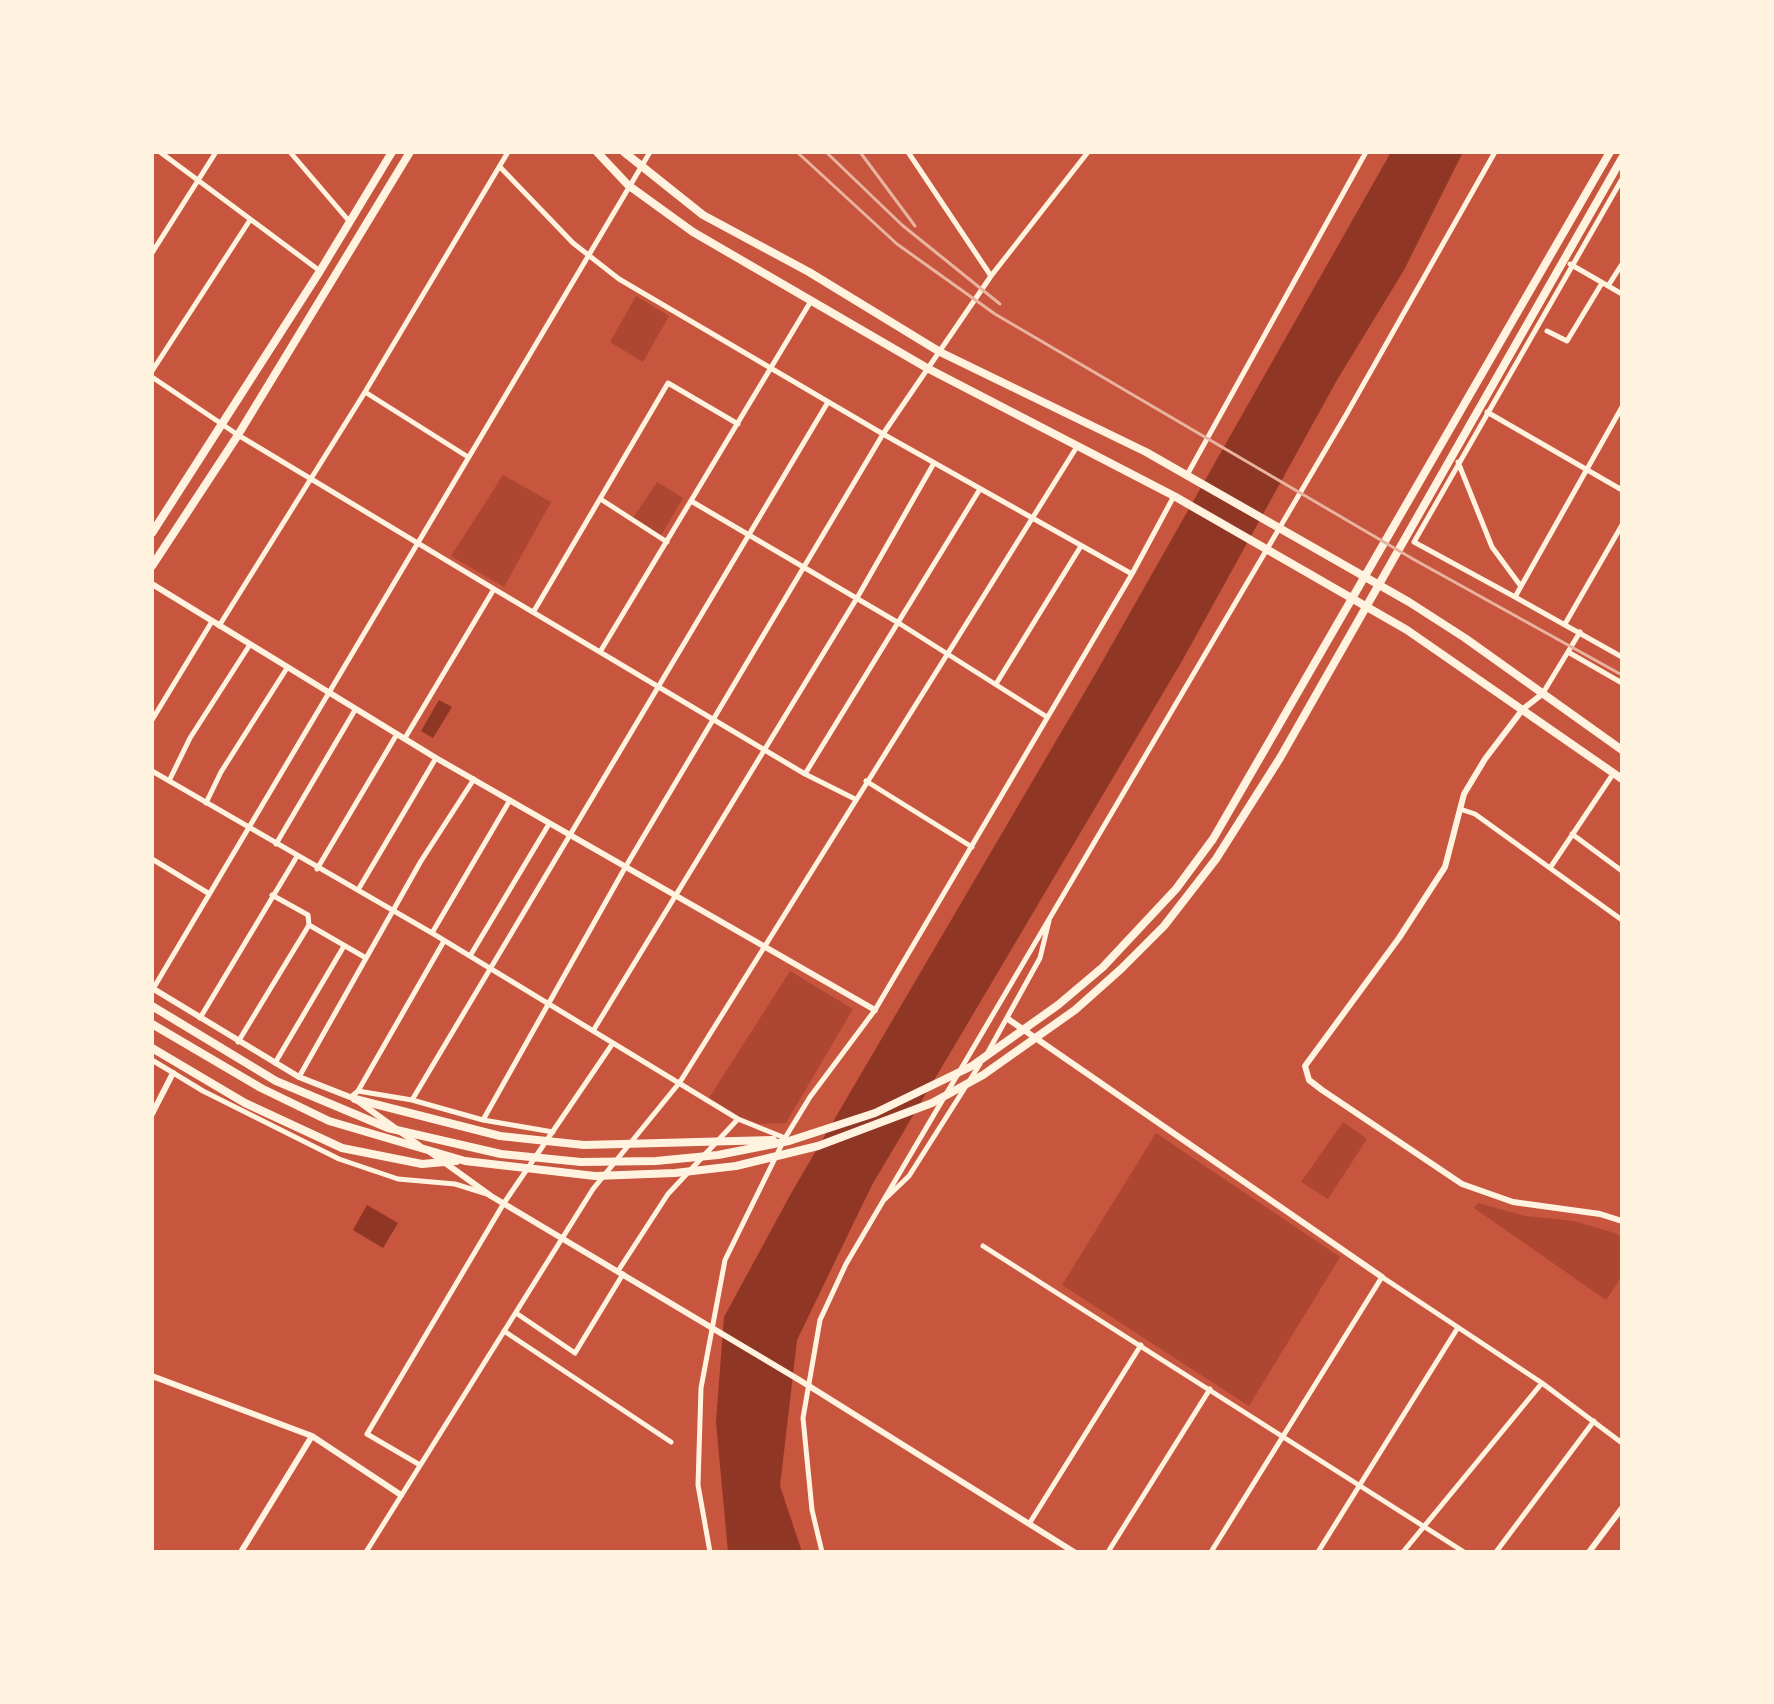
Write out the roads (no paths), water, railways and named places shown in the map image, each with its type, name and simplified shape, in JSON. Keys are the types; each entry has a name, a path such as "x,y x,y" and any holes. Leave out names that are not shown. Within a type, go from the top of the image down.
{"main road":[{"path":"152,533 351,223 392,152"},
{"path":"152,566 238,435 410,152"},
{"path":"597,152 628,185 693,232 927,368 1177,498 1407,630 1622,779"},
{"path":"624,152 703,215 809,272 940,352 1190,477 1409,602 1622,750"},
{"path":"152,1006 235,1058 321,1102 440,1142 501,1154 581,1162 656,1161 718,1155 787,1139 875,1113 972,1066 1058,1005 1103,967 1176,889 1213,839 1610,152"},
{"path":"152,1024 261,1088 329,1121 465,1161 510,1168 611,1176 736,1166 818,1146 932,1103 1025,1048 1075,1010 1164,926 1216,859 1280,758 1622,158"},
{"path":"152,1048 245,1103 342,1148 422,1164 465,1161"},
{"path":"355,1096 500,1136 584,1145 787,1139"}],"street":[{"path":"160,152 320,271"},
{"path":"152,253 216,152"},
{"path":"219,627 365,392 449,246 508,152"},
{"path":"553,1132 483,1120 412,1100 355,1096 299,1077 152,988 650,152"},
{"path":"908,152 991,276"},
{"path":"483,1120 626,866 805,570 883,434 991,276 1088,152"},
{"path":"1190,477 1366,152"},
{"path":"822,1552 812,1510 804,1452 804,1383 820,1320 878,1207 1268,549 1495,152"},
{"path":"294,153 351,223"},
{"path":"500,167 527,198 588,255 619,279 883,434 1132,574"},
{"path":"1621,653 1414,542 1570,264 1622,179"},
{"path":"152,371 250,220"},
{"path":"1570,264 1622,294"},
{"path":"1547,331 1567,341 1622,264"},
{"path":"600,652 811,301"},
{"path":"152,377 238,435 494,589 762,749 855,799"},
{"path":"534,611 668,383 738,424"},
{"path":"365,392 468,457"},
{"path":"412,1100 828,402"},
{"path":"1515,597 1622,407"},
{"path":"1487,412 1622,490"},
{"path":"366,1552 593,1189 680,1082 1078,445"},
{"path":"1458,461 1492,547 1520,585"},
{"path":"593,1031 762,749 857,598 934,463"},
{"path":"805,774 980,489"},
{"path":"710,1552 698,1485 701,1388 724,1282 725,1260 803,1109 875,1010 1177,498"},
{"path":"602,500 667,542"},
{"path":"691,501 897,622 1047,717"},
{"path":"1565,624 1622,525"},
{"path":"996,684 1081,546"},
{"path":"152,584 211,623 436,758 875,1010"},
{"path":"405,738 494,589"},
{"path":"152,720 211,623"},
{"path":"1580,632 1541,695 1523,709 1485,759 1460,809 1445,867 1399,938 1311,1053 1305,1066 1309,1080 1462,1184 1513,1202 1600,1214 1622,1221"},
{"path":"169,781 190,738 249,646"},
{"path":"1568,652 1622,683"},
{"path":"206,803 221,772 287,668"},
{"path":"276,844 355,710"},
{"path":"317,869 397,734"},
{"path":"358,890 436,758"},
{"path":"152,771 296,858 432,933 738,1119 787,1139"},
{"path":"1550,868 1613,773"},
{"path":"299,1077 392,911 474,779"},
{"path":"866,781 972,847"},
{"path":"432,933 510,800"},
{"path":"1460,809 1475,814 1622,920"},
{"path":"470,956 549,824"},
{"path":"1572,834 1622,871"},
{"path":"199,1019 296,858"},
{"path":"152,859 208,893"},
{"path":"238,1042 309,925 308,915 272,895"},
{"path":"878,1207 909,1176 1008,1019 1040,958 1050,916"},
{"path":"309,925 366,958"},
{"path":"355,1096 444,941"},
{"path":"275,1063 344,946"},
{"path":"1008,1019 1457,1329 1542,1383 1622,1443"},
{"path":"420,1465 367,1434 504,1203 613,1043"},
{"path":"152,1060 339,1159 398,1179 455,1184 491,1196"},
{"path":"152,1114 173,1073"},
{"path":"355,1096 491,1196 804,1383 1074,1552"},
{"path":"516,1313 575,1353 668,1194 738,1119"},
{"path":"983,1246 1424,1523 1464,1552"},
{"path":"1211,1552 1382,1277"},
{"path":"1318,1552 1457,1329"},
{"path":"504,1331 671,1442"},
{"path":"1029,1524 1141,1345"},
{"path":"152,1376 312,1436 401,1495"},
{"path":"1403,1552 1542,1383"},
{"path":"1108,1552 1210,1389"},
{"path":"1496,1552 1594,1421"},
{"path":"241,1552 312,1436"},
{"path":"1589,1552 1622,1508"}],"railway":[{"path":"797,152 897,244 995,314 1413,559 1622,675"},
{"path":"826,152 902,225 1000,304"},
{"path":"860,152 915,226"}]}
